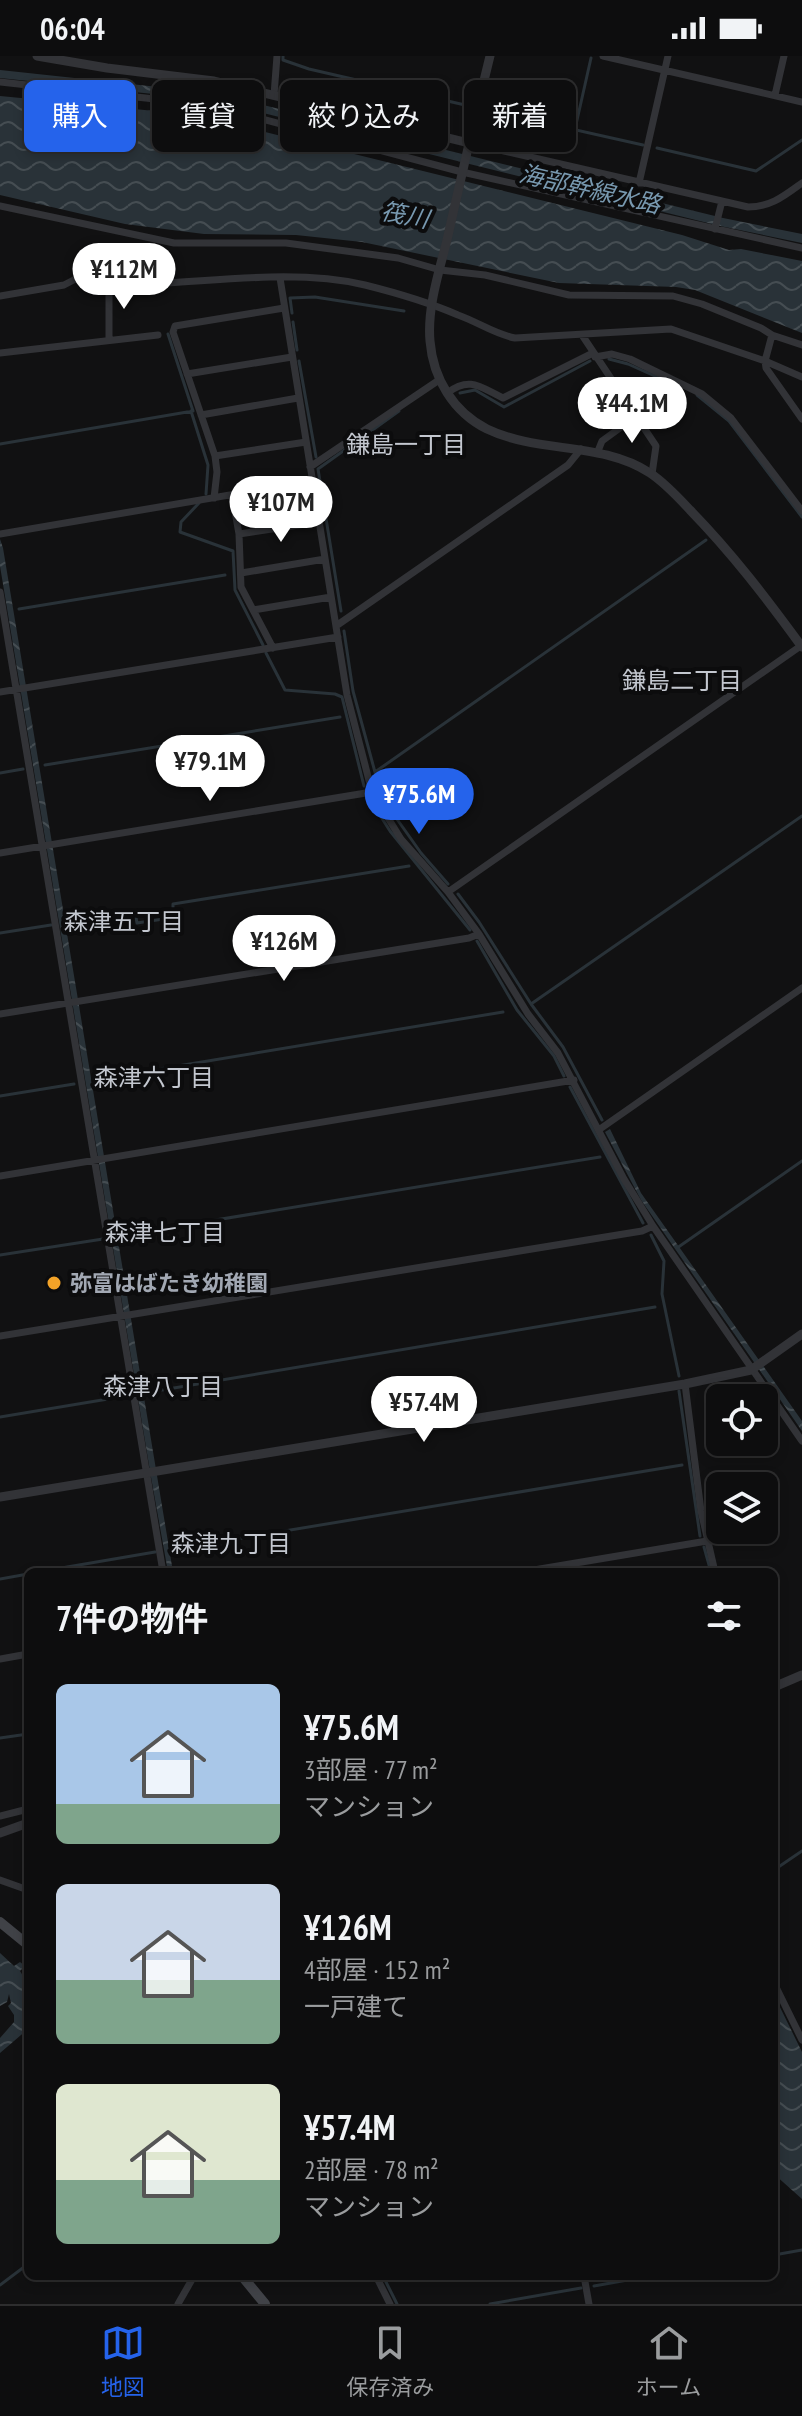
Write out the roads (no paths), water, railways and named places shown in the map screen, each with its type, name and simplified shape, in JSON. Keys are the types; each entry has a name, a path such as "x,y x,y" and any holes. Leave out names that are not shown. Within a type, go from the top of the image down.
{"main road":[{"path":"0,1922 24,1942"},
{"path":"245,2280 265,2304"}],"street":[{"path":"37,56 214,81 464,142"},
{"path":"274,95 277,56"},
{"path":"484,80 490,56"},
{"path":"603,56 802,102"},
{"path":"639,183 668,56"},
{"path":"775,95 784,56"},
{"path":"0,82 209,105 462,172 802,248"},
{"path":"448,892 802,646 749,575 700,520 652,474 598,451 533,443 489,430 463,412 447,393 439,380 430,342 433,304 467,152"},
{"path":"507,152 748,207 764,207 777,202 802,183"},
{"path":"716,228 722,201"},
{"path":"0,206 151,240 174,243 286,243 398,258 569,295 673,296 718,310 802,345"},
{"path":"0,296 64,285 87,273 129,283 150,284 315,278 362,285 433,304 501,335 515,338 671,329 802,377"},
{"path":"109,340 109,289 113,278"},
{"path":"280,278 347,695 372,792 401,839 448,892 479,934 528,1014 558,1053 624,1179 653,1226 802,1441"},
{"path":"214,498 215,456 173,332 175,326 284,308"},
{"path":"0,353 158,335"},
{"path":"582,335 656,446 652,474"},
{"path":"772,335 765,361 771,375 802,419"},
{"path":"447,393 459,385 472,384 503,398 594,355 630,359 702,394 731,418 802,511"},
{"path":"187,374 292,357"},
{"path":"310,467 439,380"},
{"path":"201,415 298,398"},
{"path":"598,451 602,441 635,417"},
{"path":"215,456 306,442"},
{"path":"336,626 568,465 581,449"},
{"path":"0,534 312,481"},
{"path":"232,495 239,534 241,587 273,648"},
{"path":"239,534 319,522"},
{"path":"241,573 325,559"},
{"path":"0,592 46,846 67,1002 99,1160 162,1568"},
{"path":"253,610 331,597"},
{"path":"0,692 338,637"},
{"path":"0,853 372,792"},
{"path":"0,1014 479,934"},
{"path":"600,1129 802,988"},
{"path":"0,1176 574,1080"},
{"path":"0,1336 642,1231 653,1226"},
{"path":"0,1497 685,1384 751,1370 802,1334"},
{"path":"685,1384 706,1535"},
{"path":"546,1568 706,1541"},
{"path":"708,1544 714,1568"},
{"path":"0,1659 24,1655"},
{"path":"778,1685 802,1675"},
{"path":"0,1816 24,1810"},
{"path":"0,1833 24,1824"},
{"path":"0,1880 24,1889"},
{"path":"778,1990 799,2024 802,2040"},
{"path":"179,2303 192,2280"},
{"path":"378,2280 390,2304"},
{"path":"585,2280 589,2304"}],"water":[{"path":"0,70 93,80 24,81 0,78"},
{"path":"136,85 152,86 152,94 136,92"},
{"name":"筏川","path":"0,96 24,98 24,152 136,152 136,109 152,111 152,152 264,152 264,132 280,136 280,152 346,152 682,235 729,250 741,249 802,261 802,333 695,290 559,283 362,242 296,235 204,234 125,224 0,195"},
{"path":"264,105 280,109 280,117 264,113"},
{"name":"海部幹線水路","path":"448,150 723,218 802,234 802,243 720,226 421,152"},
{"path":"0,539 172,1568 167,1568 151,1477 0,566"},
{"path":"610,1129 641,1193 776,1384 769,1384 641,1200 605,1132"},
{"path":"778,1387 802,1421 802,1431 778,1397"},
{"path":"0,1953 14,1966 20,1962 24,1965 20,1971 24,1981 24,2032 0,2053 0,2038 14,2022 14,2015 8,2006 11,2003 9,1994 7,2002 0,2006"},
{"path":"778,2003 802,2052 802,2199 778,2178"}],"waterway":[{"path":"283,56 283,60 309,69 464,105"},
{"path":"576,125 591,58"},
{"path":"576,130 643,145"},
{"path":"657,148 756,171 802,140"},
{"path":"292,313 290,298 315,297 404,311"},
{"path":"293,322 297,350"},
{"path":"0,444 193,411 168,334"},
{"path":"609,359 628,364 679,387"},
{"path":"299,361 316,457"},
{"path":"460,393 475,390 504,407 590,361"},
{"path":"697,395 729,421 802,517"},
{"path":"191,411 208,465 206,494"},
{"path":"341,611 318,469 399,411"},
{"path":"199,503 181,522 180,532 233,551 235,590 263,645"},
{"path":"375,772 706,540"},
{"path":"19,609 225,575"},
{"path":"344,631 353,691 382,798 421,853 448,884"},
{"path":"266,653 285,690 342,697 364,786"},
{"path":"45,765 340,717"},
{"path":"0,773 23,769"},
{"path":"369,798 390,831 470,930"},
{"path":"531,1004 802,816"},
{"path":"72,922 135,912 137,923 170,918 173,916 173,904 409,866"},
{"path":"458,894 563,1047 602,1120"},
{"path":"0,933 51,925"},
{"path":"477,941 517,1010 554,1056 564,1076"},
{"path":"99,1079 503,1012"},
{"path":"0,1096 74,1084"},
{"path":"570,1087 643,1223"},
{"path":"124,1235 600,1157"},
{"path":"677,1248 802,1161"},
{"path":"651,1235 664,1261 662,1294 679,1376"},
{"path":"0,1255 103,1239"},
{"path":"150,1392 655,1307"},
{"path":"679,1391 700,1536"},
{"path":"0,1417 126,1396"},
{"path":"176,1549 682,1465"},
{"path":"704,1547 710,1568"},
{"path":"61,1568 155,1552"},
{"path":"0,1579 24,1575"},
{"path":"0,1738 24,1735"},
{"path":"778,1867 802,1851"},
{"path":"778,2254 802,2250"},
{"path":"0,2285 24,2267"},
{"path":"385,2280 397,2304"},
{"path":"594,2286 628,2280"},
{"path":"490,2304 581,2288"}],"place":[{"name":"弥富はばたき幼稚園","path":"54,1283"}],"district":[{"name":"鎌島一丁目","path":"406,444"},
{"name":"鎌島二丁目","path":"682,680"},
{"name":"森津五丁目","path":"124,921"},
{"name":"森津六丁目","path":"154,1077"},
{"name":"森津七丁目","path":"165,1232"},
{"name":"森津八丁目","path":"163,1386"},
{"name":"森津九丁目","path":"231,1543"}]}
